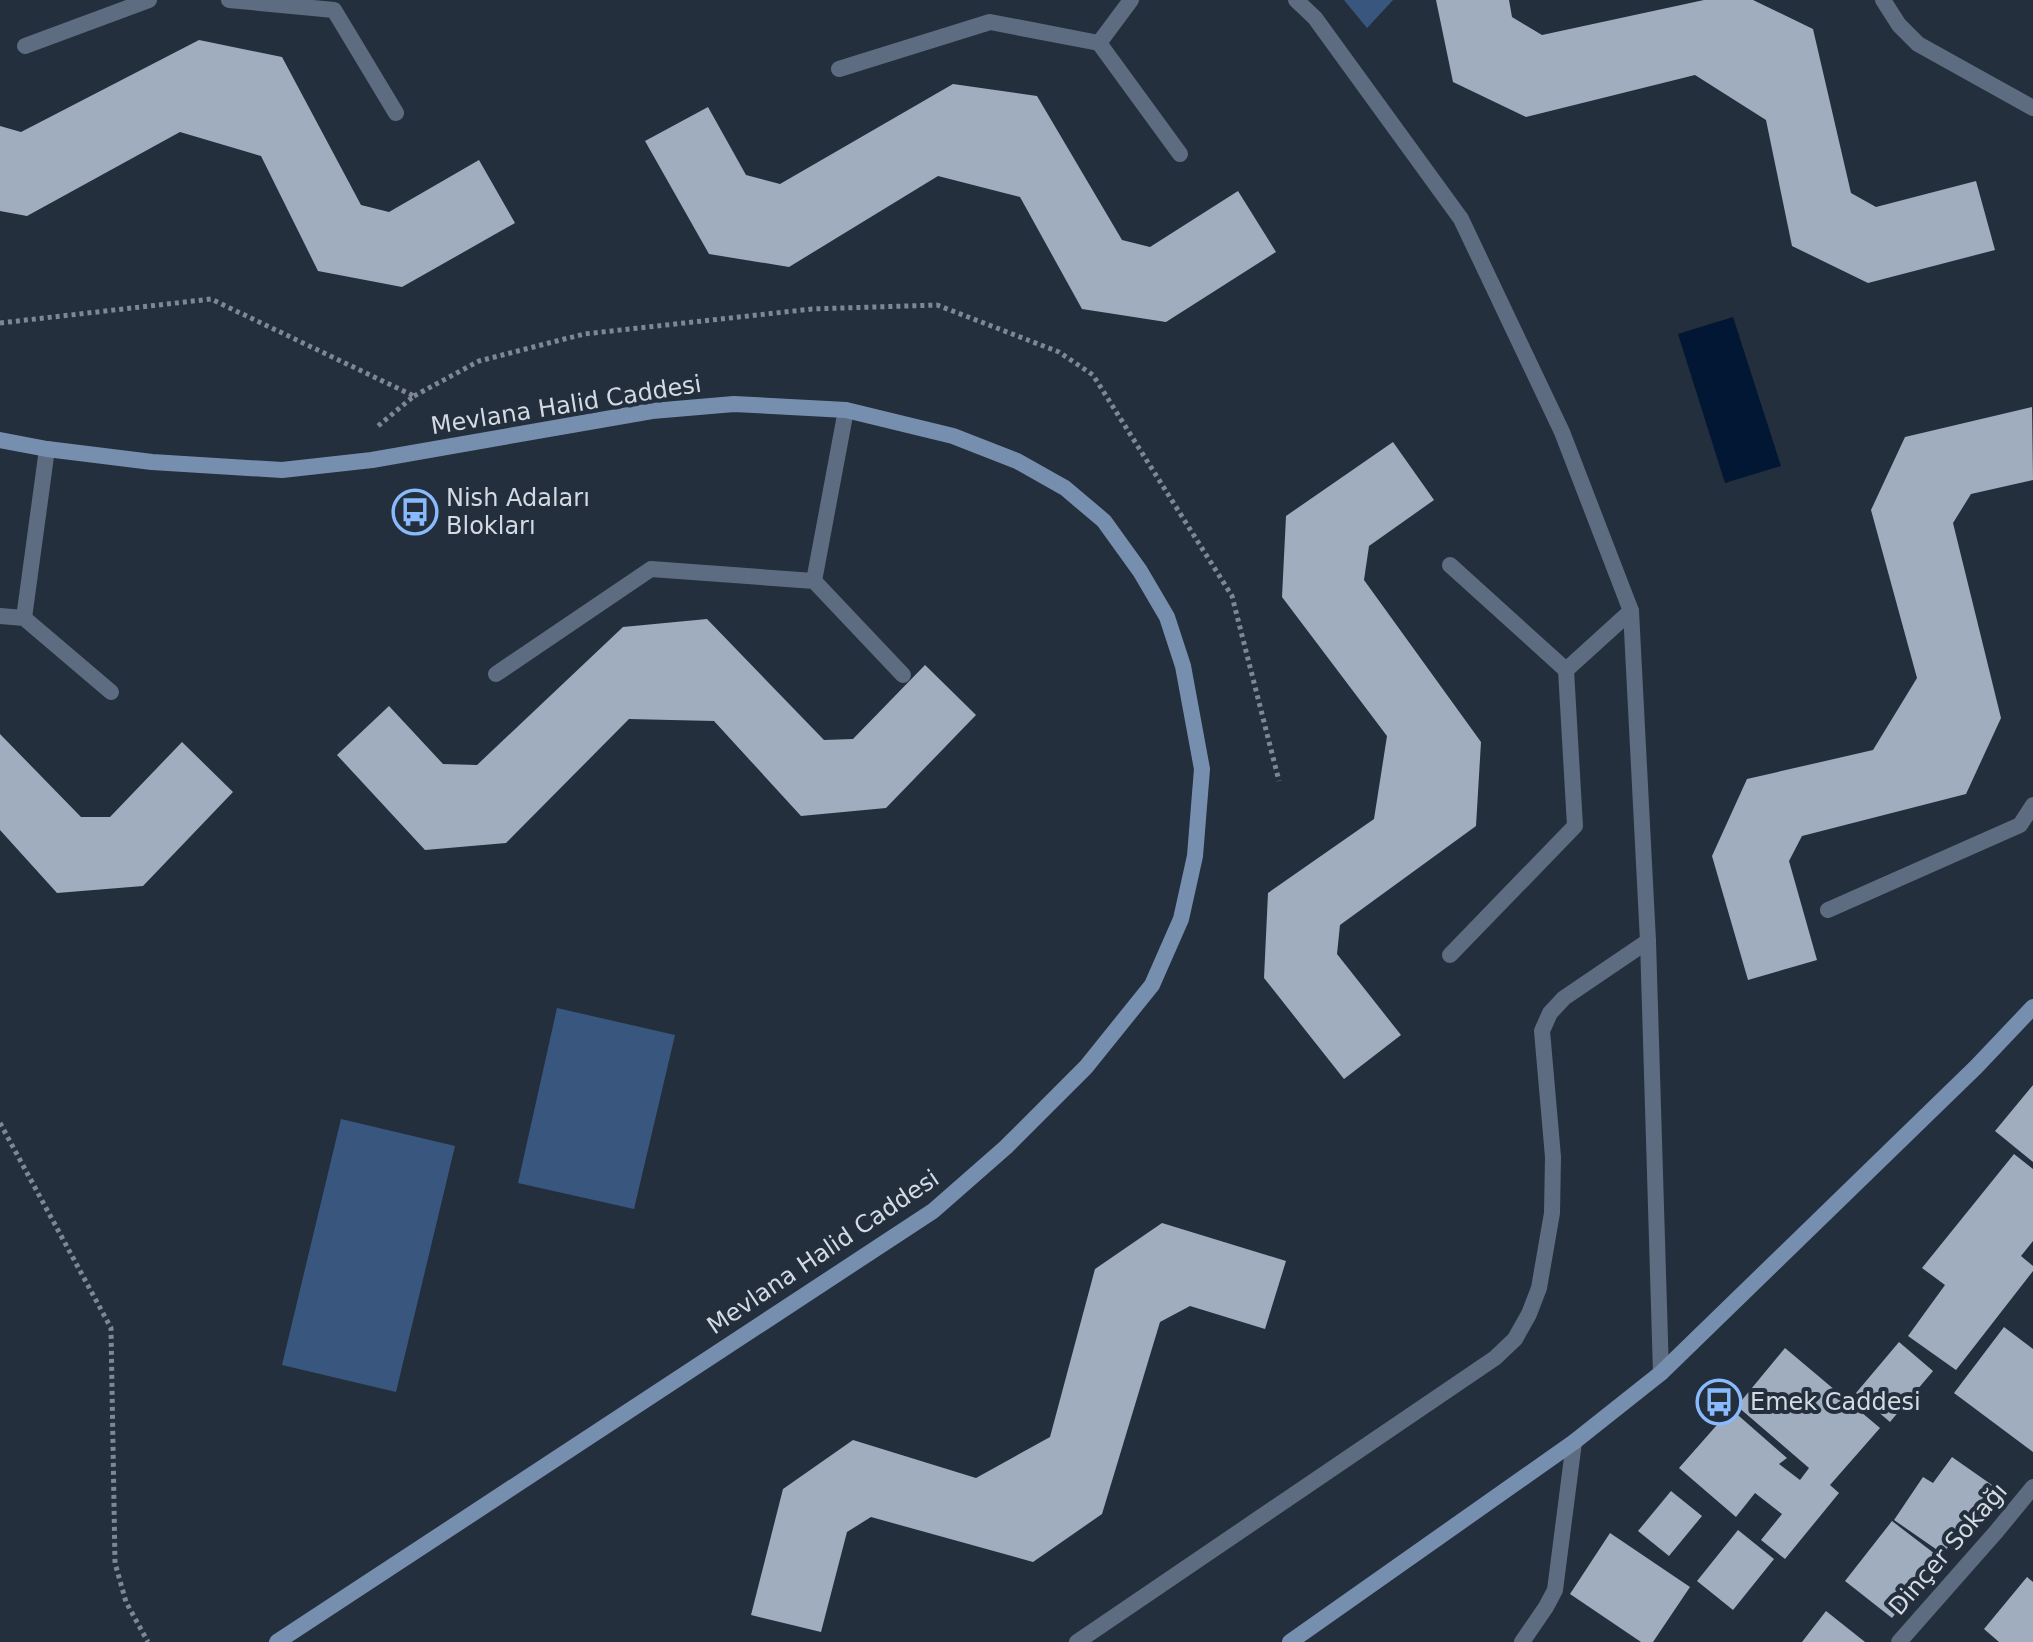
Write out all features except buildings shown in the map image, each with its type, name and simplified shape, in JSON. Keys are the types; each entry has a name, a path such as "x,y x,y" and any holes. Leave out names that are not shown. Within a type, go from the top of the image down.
{"street":[{"path":"25,46 149,0"},
{"path":"229,0 340,5 396,113"},
{"path":"1099,43 1131,0"},
{"path":"1296,0 1315,18 1461,219 1562,432 1631,611 1648,941 1661,1373"},
{"path":"1883,0 1899,25 1918,44 2033,108"},
{"path":"839,69 990,22 1099,43 1180,154"},
{"name":"Mevlana Halid Caddesi","path":"0,440 152,462 282,470 461,446 652,411 734,404 846,410 953,436 1017,461 1065,488 1104,521 1140,571 1167,617 1183,666 1202,769 1195,856 1181,919 1152,985 1086,1067 1006,1147 933,1211 277,1642"},
{"path":"814,581 846,410"},
{"path":"24,618 47,449"},
{"path":"1450,565 1566,670 1575,826 1450,955"},
{"path":"496,674 651,569 814,581 903,675"},
{"path":"1566,670 1631,611"},
{"path":"0,616 24,618 111,692"},
{"path":"1828,910 2020,825 2033,805"},
{"path":"1077,1642 1495,1358 1515,1339 1539,1288 1552,1213 1553,1157 1542,1031 1550,1013 1564,998 1648,941"},
{"path":"1290,1642 1574,1442 1661,1373 1976,1067 2033,1007"},
{"path":"1522,1642 1555,1590 1574,1442"},
{"name":"Dinçer Sokağı","path":"1899,1642 2033,1487"}],"path":[{"path":"0,323 211,299 414,396 336,464"},
{"path":"0,1123 111,1328 115,1563 126,1602 148,1642"}],"shaded area":[{"path":"1344,0 1393,0 1367,28"},
{"path":"1733,317 1781,466 1725,483 1678,334"},
{"path":"557,1008 675,1035 634,1209 518,1183"},
{"path":"341,1119 455,1146 396,1392 282,1365"}],"place":[{"name":"Nish Adaları Blokları","path":"415,512"},
{"name":"Emek Caddesi","path":"1719,1402"}]}
